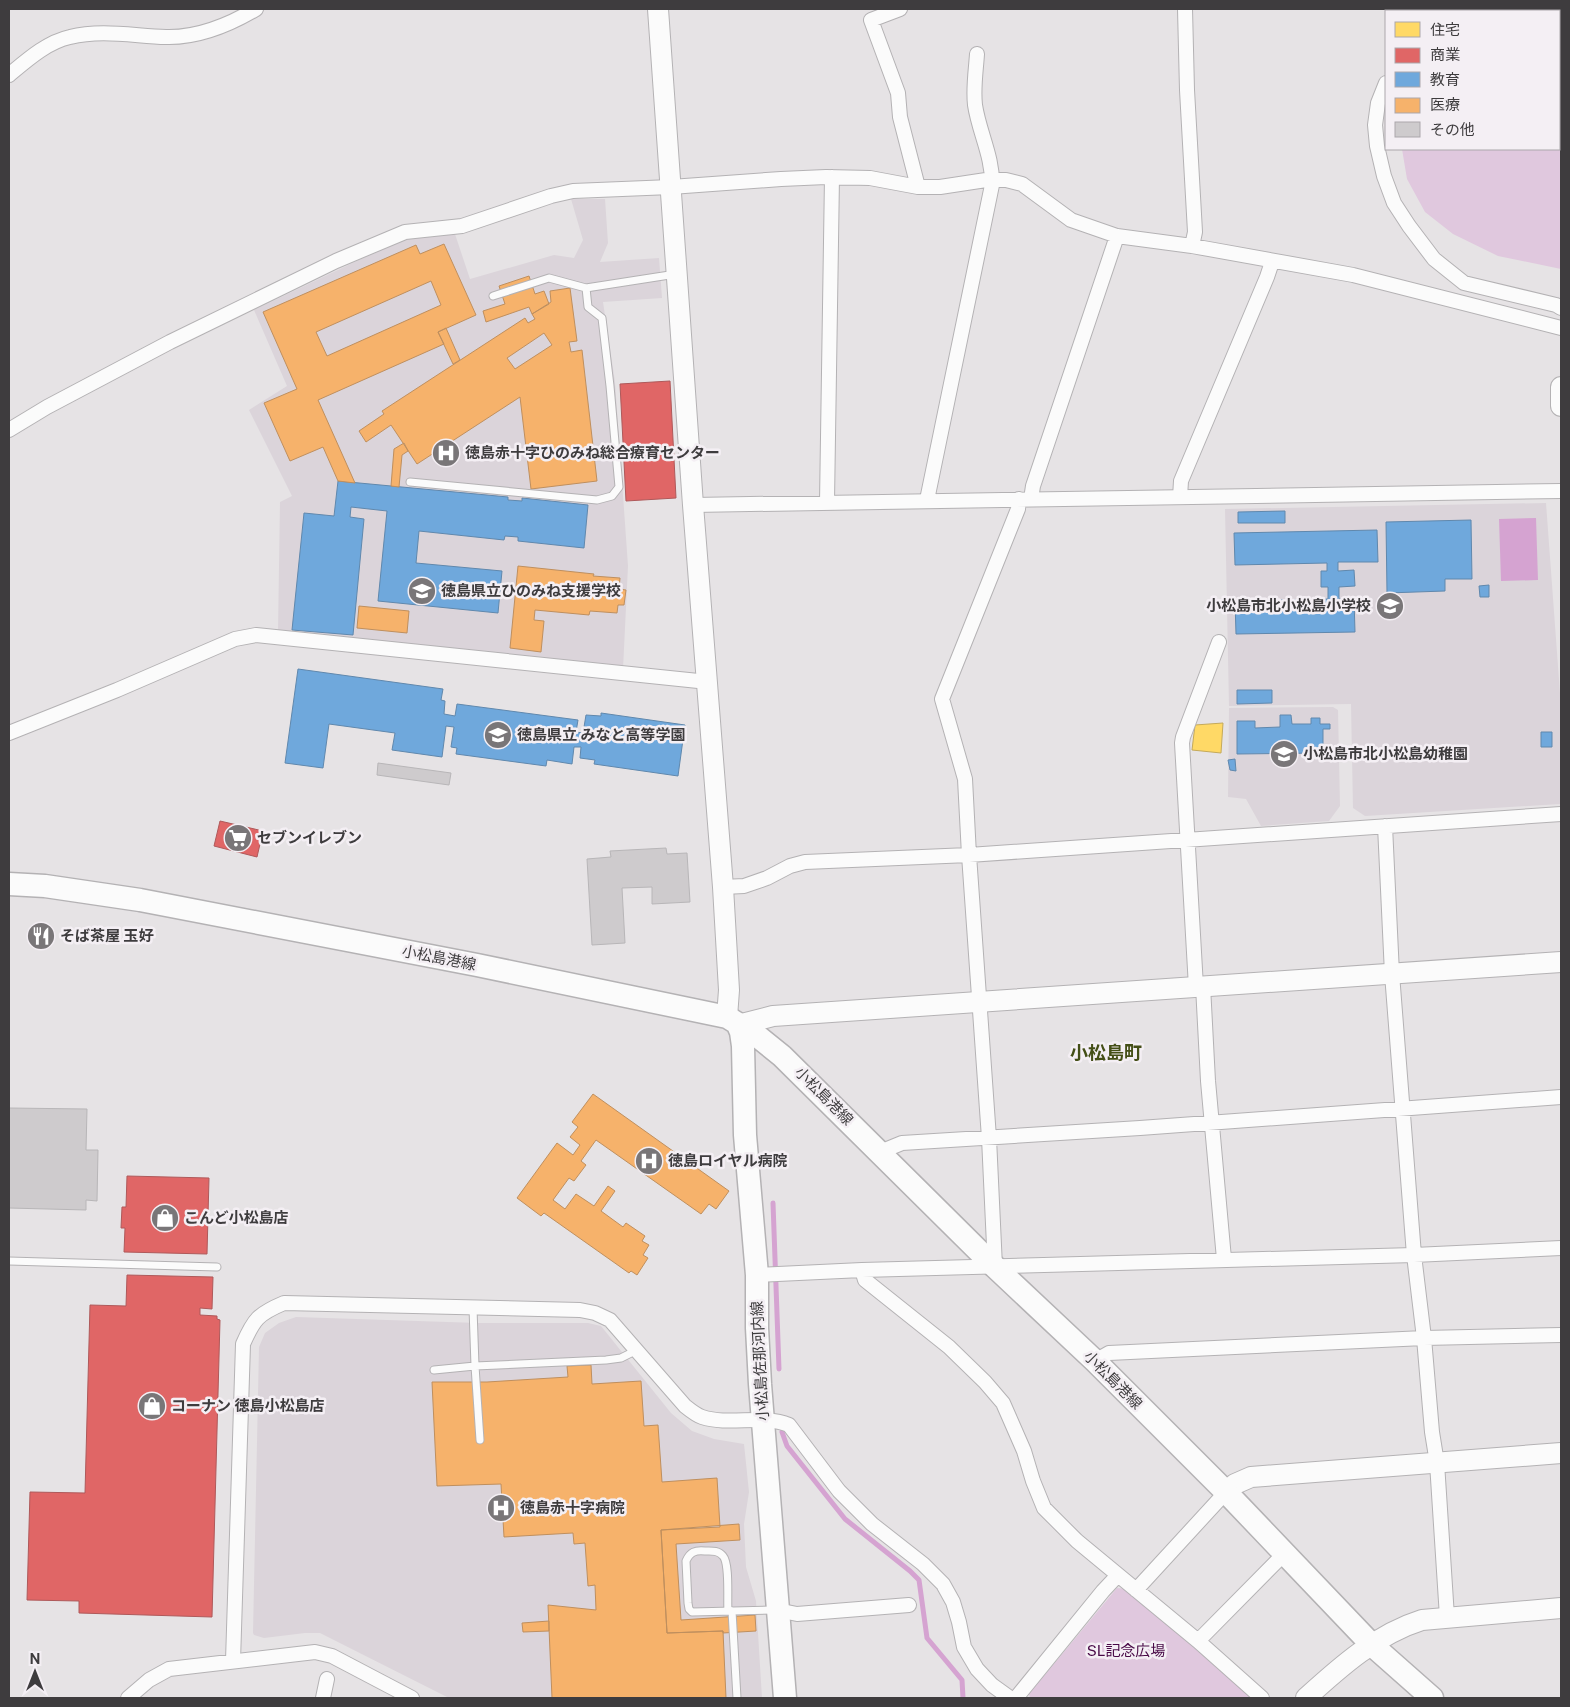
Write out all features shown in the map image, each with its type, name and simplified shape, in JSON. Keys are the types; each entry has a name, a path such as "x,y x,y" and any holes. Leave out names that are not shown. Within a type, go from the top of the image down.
{"main road":[{"name":"小松島港線","path":"9,884 45,886 140,900 477,965 732,1021 756,1035 782,1056 994,1267 1095,1361 1226,1492 1372,1645 1432,1698"},
{"name":"小松島佐那河内線","path":"732,1021 741,1032 743,1046 745,1135 762,1274 757,1328 785,1698"}],"street":[{"path":"9,75 46,47 68,37 92,33 168,37 194,34 241,18 256,9"},
{"path":"658,9 732,1021 773,1016 1561,962"},
{"path":"900,9 871,20 896,87 900,117 918,187"},
{"path":"1185,9 1186,90 1195,232 1192,246"},
{"path":"927,500 992,180 992,169 975,106 977,54"},
{"path":"1385,86 1378,103 1375,125 1376,146 1384,176 1394,203 1434,259 1464,283 1561,308"},
{"path":"827,502 832,177"},
{"path":"9,430 47,407 170,342 336,261 405,232 462,226 551,196 574,191 832,177 870,178 918,187 940,187 1006,180 1022,184 1070,220 1117,236 1192,246 1272,262 1353,275 1561,328"},
{"path":"994,1267 989,1138 965,779 942,699 1018,509 1033,486 1117,236"},
{"path":"1180,497 1181,481 1272,262"},
{"path":"1561,387 1561,406"},
{"path":"693,504 1561,491"},
{"path":"9,733 118,690 235,639 256,634 708,682"},
{"path":"1220,642 1183,737 1186,840 1224,1260"},
{"path":"723,887 744,886 767,878 790,866 805,862 969,855 1561,814"},
{"path":"1385,826 1392,974 1414,1255 1424,1338 1432,1432 1437,1463 1447,1617"},
{"path":"880,1152 902,1144 1561,1097"},
{"path":"762,1274 1414,1255 1561,1248"},
{"path":"862,1270 865,1280 949,1348 985,1382 1003,1403 1024,1451 1044,1508 1077,1541 1198,1641 1262,1698"},
{"path":"232,1662 243,1344 252,1323 266,1310 284,1303 580,1310 610,1320 685,1406 700,1416 728,1422 763,1420 780,1421 789,1424 839,1491 872,1524 923,1564 943,1584 953,1602 964,1647 977,1669 992,1685 1010,1698"},
{"path":"1095,1361 1109,1353 1424,1338 1561,1335"},
{"path":"1136,1590 1226,1492 1235,1484 1251,1478 1561,1453"},
{"path":"1198,1641 1284,1554"},
{"path":"1016,1698 1118,1575"},
{"path":"777,1610 798,1614 909,1606"},
{"path":"1306,1698 1341,1666 1401,1626 1422,1620 1447,1617 1561,1608"},
{"path":"128,1698 149,1680 169,1669 315,1652 332,1656 412,1698"},
{"path":"324,1698 327,1679"}],"lane":[{"path":"493,296 549,278 586,288 676,274"},
{"path":"410,482 596,500 612,496 619,487 602,318 588,307 586,288"},
{"path":"9,1261 216,1267"},
{"path":"473,1308 480,1440"},
{"path":"434,1370 475,1366 606,1360 621,1358 637,1350"},
{"path":"737,1698 730,1611 726,1563 723,1556 716,1551 695,1550 689,1554 686,1560 689,1609 692,1612 730,1611 777,1610"}],"shaded area":[{"name":"徳島赤十字ひのみね総合療育センター","path":"571,199 605,199 608,243 600,262 659,258 662,298 603,302 615,382 628,566 623,669 278,632 280,502 292,496 249,410 287,386 254,310 407,237 455,234 470,279 554,255 574,258 583,240"},
{"name":"小松島市北小松島小学校","path":"1546,503 1561,707 1560,804 1365,816 1353,808 1351,704 1229,706 1225,509"},
{"path":"1536,518 1538,580 1501,581 1499,519"},
{"name":"小松島市北小松島幼稚園","path":"1333,707 1338,710 1340,806 1329,821 1261,826 1246,799 1228,797 1229,708"},
{"name":"徳島赤十字病院","path":"296,1317 478,1323 588,1323 601,1326 671,1413 692,1431 714,1439 744,1444 749,1492 744,1524 746,1567 756,1601 762,1698 449,1698 320,1633 264,1638 254,1635 259,1347 265,1333 279,1323"}],"green space":[{"path":"1561,9 1561,269 1498,256 1453,234 1425,212 1407,179 1402,150 1560,150 1560,10 1456,10"},
{"name":"SL記念広場","path":"1117,1588 1127,1589 1253,1698 1030,1698 1029,1694"}],"building: 住宅":[{"path":"1223,723 1221,753 1192,750 1195,725"}],"building: 商業":[{"path":"670,381 676,498 626,501 620,384"},
{"name":"セブンイレブン","path":"220,821 263,831 257,857 214,846"},
{"name":"こんど小松島店","path":"127,1176 209,1178 207,1254 124,1252 125,1228 121,1228 122,1207 126,1207"},
{"name":"コーナン 徳島小松島店","path":"127,1275 213,1277 212,1309 200,1308 200,1315 217,1316 217,1319 220,1320 212,1617 79,1613 79,1601 27,1600 30,1492 85,1493 90,1305 126,1306"}],"building: 教育":[{"path":"338,481 508,497 508,500 522,501 522,498 588,505 584,548 518,541 518,537 505,536 504,540 419,531 416,563 502,571 498,613 378,601 387,511 351,507 350,517 364,519 353,635 292,630 304,513 334,516"},
{"path":"1285,511 1285,523 1238,523 1238,512"},
{"path":"1471,520 1472,579 1445,579 1445,591 1387,593 1386,522"},
{"path":"1377,530 1378,562 1338,562 1338,571 1354,570 1355,586 1339,587 1339,599 1354,599 1355,632 1236,634 1235,601 1328,599 1328,587 1321,587 1321,571 1327,571 1327,563 1235,565 1234,533"},
{"path":"1489,585 1489,597 1480,597 1479,586"},
{"path":"298,669 443,689 441,700 445,701 444,714 455,716 457,704 578,720 576,732 583,733 586,715 601,716 601,713 685,725 678,776 594,764 595,760 580,758 581,747 574,747 572,764 547,760 546,766 456,754 457,748 451,747 454,727 446,726 442,757 392,750 395,733 329,724 323,768 285,763"},
{"path":"1237,690 1272,690 1272,703 1237,704"},
{"path":"1280,715 1291,715 1292,724 1311,724 1311,718 1320,718 1320,724 1330,724 1330,729 1323,729 1323,753 1237,754 1237,721 1255,721 1255,728 1280,727"},
{"path":"1541,732 1552,732 1552,747 1541,747"},
{"path":"1235,759 1236,771 1230,770 1228,760"}],"building: 医療":[{"path":"444,244 476,315 438,332 444,344 318,400 355,483 338,481 323,447 290,461 264,403 297,389 263,312 416,245 420,254","holes":["431,281 441,305 327,356 316,332"]},
{"path":"529,276 535,294 544,291 549,304 532,314 529,307 486,322 483,311 505,304 499,286"},
{"path":"570,288 577,341 569,342 571,352 582,350 597,481 531,489 520,397 417,464 391,425 366,442 359,431 384,414 382,411 525,318 528,323 535,319 532,314 551,302 550,291","holes":["544,333 552,345 515,369 507,358"]},
{"path":"446,328 460,360 453,364 438,332"},
{"path":"404,443 408,451 402,455 399,487 391,486 394,449"},
{"path":"518,566 620,578 619,589 626,590 624,605 618,605 617,613 590,611 589,615 535,610 534,620 544,621 541,652 510,648"},
{"path":"359,606 409,611 407,633 357,628"},
{"path":"593,1094 729,1191 716,1209 709,1204 701,1214 596,1140 581,1161 586,1165 574,1181 569,1178 553,1200 565,1209 576,1194 594,1206 608,1186 615,1191 601,1211 623,1227 626,1223 645,1236 642,1241 649,1245 643,1255 648,1258 637,1275 631,1271 629,1273 544,1213 541,1216 517,1198 557,1143 573,1155 580,1145 570,1137 578,1127 572,1122"},
{"path":"591,1365 592,1384 641,1381 644,1426 658,1425 662,1482 717,1478 720,1527 661,1530 667,1633 723,1631 726,1698 552,1698 548,1605 596,1610 595,1585 588,1586 585,1543 574,1544 573,1533 504,1537 501,1484 437,1486 432,1382 487,1382 568,1377 567,1366"},
{"path":"739,1524 740,1540 676,1544 681,1620 755,1615 756,1631 667,1633 661,1530"},
{"path":"549,1621 549,1631 523,1632 522,1623"}],"building: その他":[{"path":"378,763 451,773 449,785 377,775"},
{"path":"666,848 667,854 687,853 690,902 652,904 652,887 622,888 625,943 592,945 587,859 611,857 610,851"},
{"path":"9,1108 87,1109 86,1150 98,1150 97,1201 86,1200 86,1210 9,1208"}],"waterway":[{"path":"773,1203 779,1369"},
{"path":"782,1432 787,1446 845,1519 919,1580 927,1638 962,1680 963,1698"}],"place":[{"name":"徳島赤十字ひのみね総合療育センター","path":"446,453"},
{"name":"徳島県立ひのみね支援学校","path":"422,591"},
{"name":"小松島市北小松島小学校","path":"1390,606"},
{"name":"徳島県立 みなと高等学園","path":"498,735"},
{"name":"小松島市北小松島幼稚園","path":"1284,754"},
{"name":"セブンイレブン","path":"238,838"},
{"name":"そば茶屋 玉好","path":"41,936"},
{"name":"徳島ロイヤル病院","path":"649,1161"},
{"name":"こんど小松島店","path":"165,1218"},
{"name":"コーナン 徳島小松島店","path":"152,1406"},
{"name":"徳島赤十字病院","path":"501,1508"}],"district":[{"name":"小松島町","path":"1106,1053"}]}
